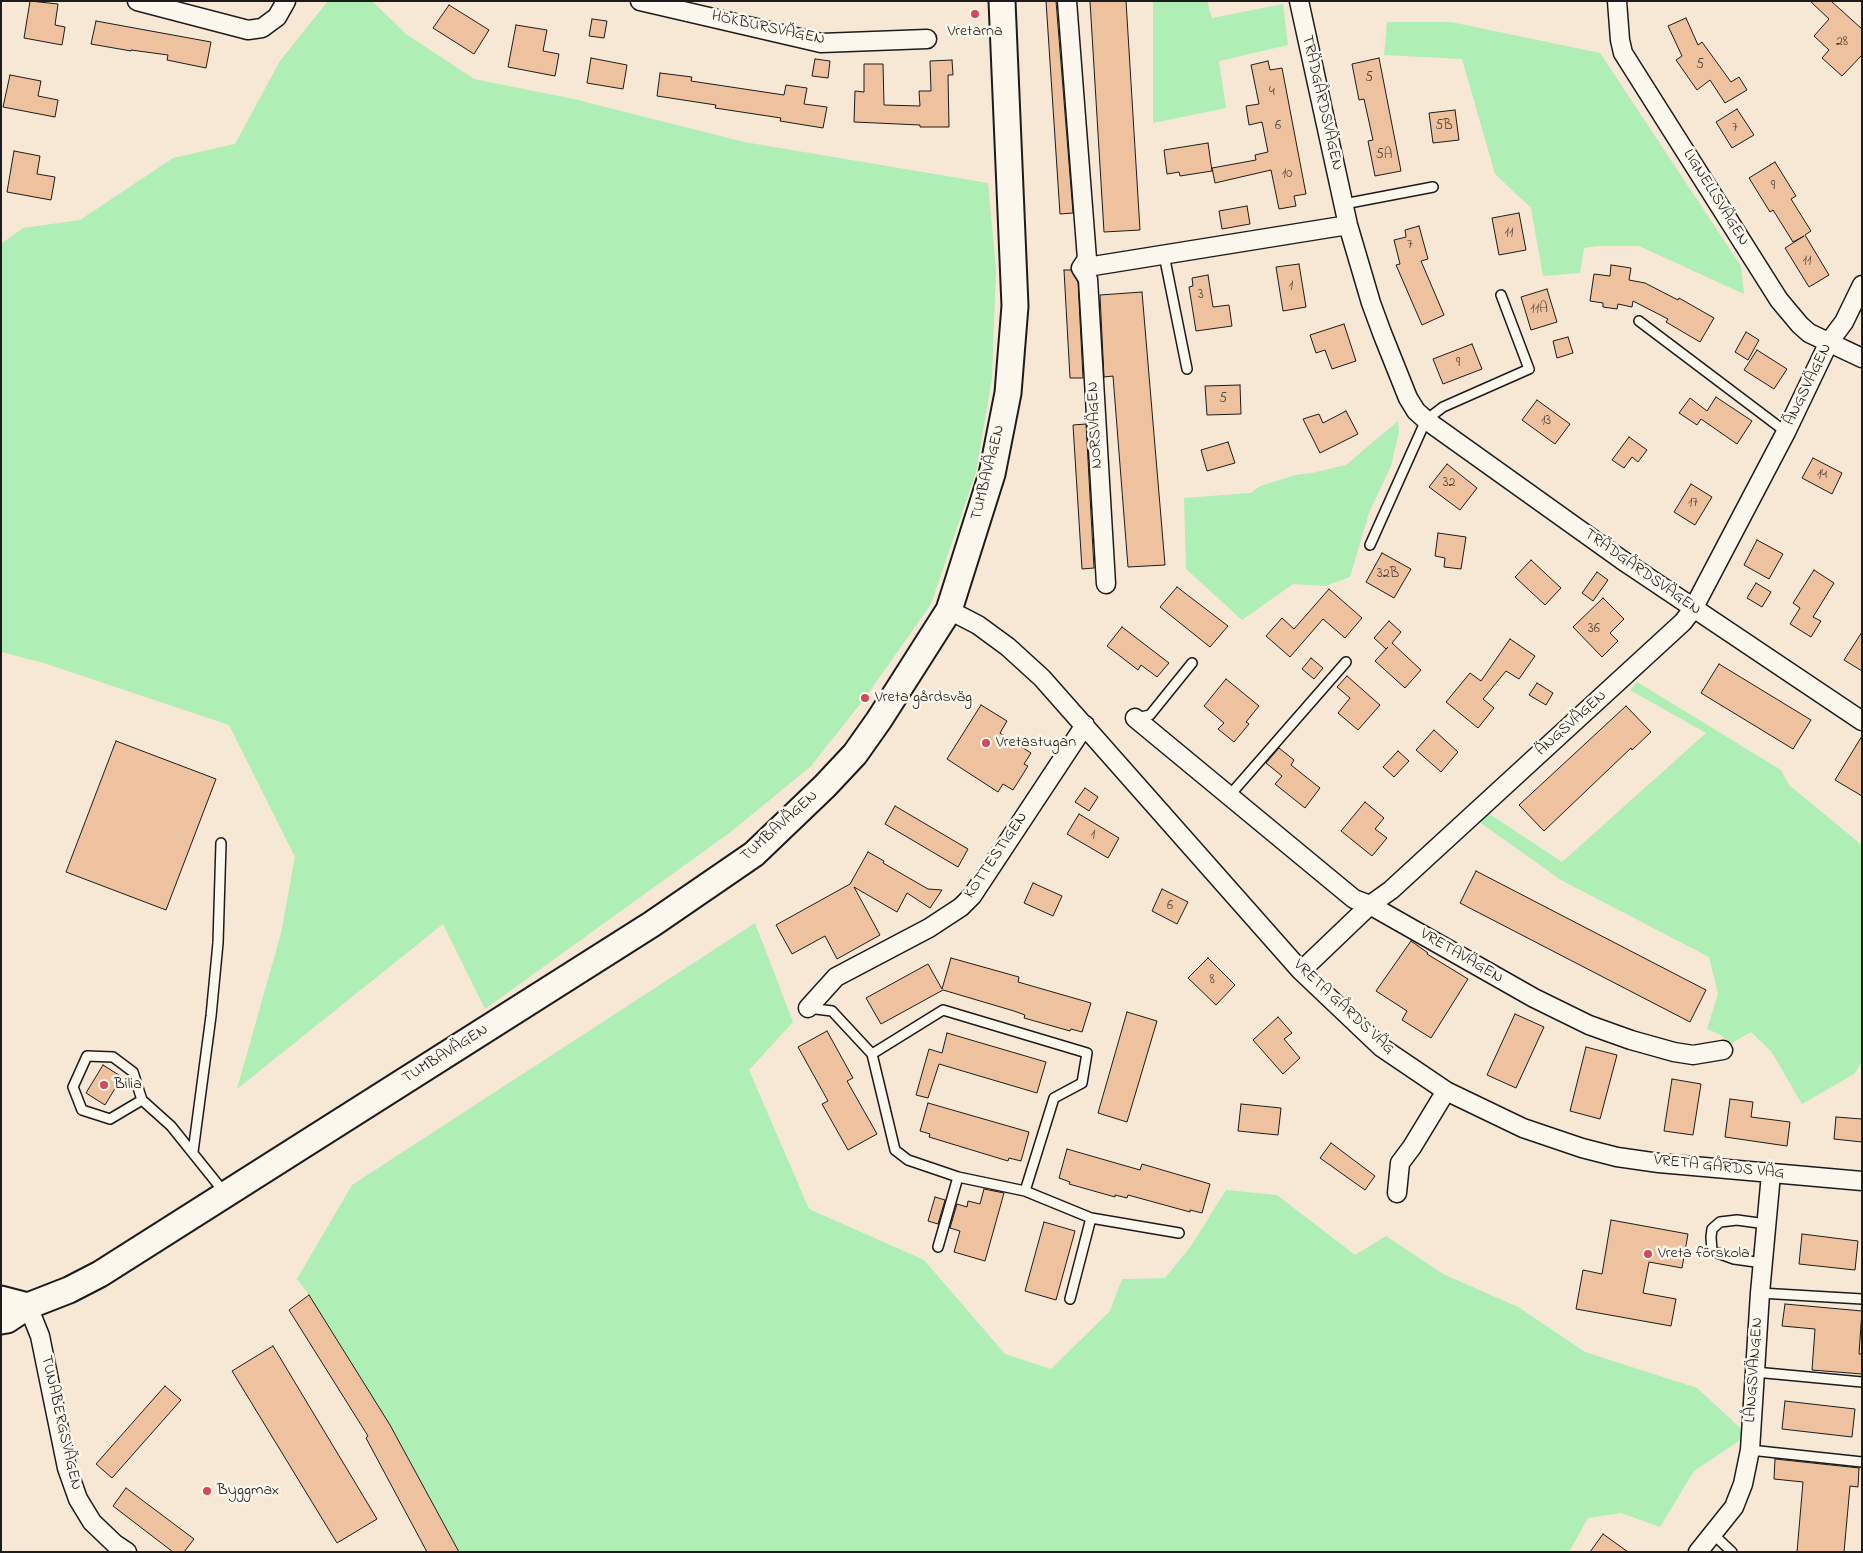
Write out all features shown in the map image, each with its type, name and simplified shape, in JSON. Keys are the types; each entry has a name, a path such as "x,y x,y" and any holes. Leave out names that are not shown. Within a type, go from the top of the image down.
{"main road":[{"name":"TUMBAVÄGEN","path":"1,1321 7,1320 28,1306 69,1290 100,1274 652,924 754,854 825,786 855,754 949,610 992,474 1008,393 1015,306 1002,1"},
{"path":"1,1299 28,1306"}],"street":[{"path":"137,1 248,30 262,28 270,23 277,17 286,1"},
{"name":"HÖKBURSVÄGEN","path":"640,1 821,43 927,39"},
{"path":"1067,1 1087,259 1080,268"},
{"name":"TRÄDGÅRDSVÄGEN","path":"1299,1 1348,225 1371,303 1401,382 1416,410 1426,420 1692,609 1862,721"},
{"name":"LIGNELLSVÄGEN","path":"1617,1 1623,53 1779,300 1800,326 1809,333 1862,358"},
{"path":"1080,268 1348,225"},
{"name":"NORSVÄGEN","path":"1080,268 1088,279 1106,584"},
{"name":"ÄNGSVÄGEN","path":"1301,971 1370,905 1391,890 1683,622 1692,609 1786,432 1829,342 1844,322 1862,285"},
{"name":"VRETA GÅRDS VÄG","path":"949,610 978,625 1008,647 1042,678 1301,971 1381,1047 1446,1092 1523,1128 1582,1148 1617,1156 1659,1163 1862,1181"},
{"name":"VRETAVÄGEN","path":"1135,718 1354,899 1370,905 1534,998 1589,1025 1674,1052 1693,1055 1723,1050"},
{"name":"KOTTESTIGEN","path":"808,1008 836,976 930,928 961,907 972,896 1085,725"},
{"path":"1397,1193 1400,1163 1412,1148 1446,1092"},
{"name":"LÅNGSVÄNGEN","path":"1698,1552 1734,1507 1743,1484 1750,1450 1760,1293 1771,1174"},
{"name":"TUNABERGSVÄGEN","path":"28,1306 40,1336 67,1468 78,1499 92,1522 115,1544 127,1552"}],"lane":[{"path":"1344,204 1433,187"},
{"path":"1164,256 1188,369"},
{"path":"1370,545 1426,420 1443,407 1529,369 1501,295"},
{"name":"ÄNGSVÄGEN","path":"1639,321 1786,432"},
{"path":"1229,796 1346,662"},
{"path":"1135,718 1150,715 1192,663"},
{"path":"193,1152 211,1016 218,943 221,843"},
{"path":"808,1008 832,1011 872,1054 896,1150 908,1160 958,1177 1025,1191 1090,1218 1179,1233"},
{"path":"872,1054 943,1010 1087,1053 1082,1084 1054,1098 1025,1191"},
{"path":"142,1100 110,1119 82,1110 73,1087 87,1056 113,1058 133,1072 142,1100 171,1126 226,1195"},
{"path":"938,1247 958,1177"},
{"path":"1070,1299 1090,1218"},
{"path":"1763,1263 1734,1259 1712,1251 1711,1238 1712,1229 1720,1222 1737,1220 1766,1224"},
{"path":"1760,1293 1862,1299"},
{"path":"1755,1372 1862,1382"},
{"path":"1750,1450 1862,1462"},
{"path":"1713,1534 1732,1552"}],"green space":[{"path":"328,1 372,1 406,34 474,79 574,99 744,142 988,183 996,269 992,378 976,472 931,604 865,698 811,766 732,831 485,1009 443,924 237,1089 281,933 295,857 229,725 44,663 1,652 1,244 23,228 80,220 173,158 235,144 280,61"},
{"path":"1153,1 1207,1 1212,18 1283,4 1288,45 1219,61 1226,108 1153,123"},
{"path":"1387,22 1451,22 1600,53 1741,266 1744,294 1639,246 1584,248 1580,273 1543,276 1531,208 1495,174 1462,59 1384,55"},
{"path":"1398,421 1399,432 1391,466 1369,513 1350,577 1325,586 1293,584 1242,620 1186,569 1184,498 1251,493 1260,486 1296,475 1346,465"},
{"path":"1637,682 1781,770 1789,785 1862,845 1862,1062 1854,1074 1802,1104 1771,1051 1751,1032 1730,1044 1721,1035 1707,1029 1718,994 1709,957 1561,880 1478,821 1488,813 1562,862 1706,733 1630,690"},
{"path":"755,923 793,1022 749,1070 809,1209 924,1260 1005,1354 1051,1369 1110,1311 1122,1279 1165,1278 1191,1246 1226,1190 1277,1195 1355,1255 1386,1236 1443,1274 1518,1307 1585,1352 1697,1388 1748,1435 1694,1471 1660,1527 1621,1513 1588,1518 1569,1552 459,1552 390,1425 309,1295 297,1279 352,1185"}],"building":[{"path":"30,1 58,4 55,25 65,27 62,45 24,38"},
{"path":"1046,1 1056,1 1073,213 1060,214"},
{"path":"1090,1 1126,1 1140,230 1104,232"},
{"path":"1810,1 1831,1 1862,29 1862,55 1842,76 1822,58 1829,50 1814,36 1829,19"},
{"path":"449,5 489,30 474,54 433,28"},
{"path":"1686,18 1698,45 1702,42 1731,82 1739,77 1747,90 1725,103 1710,80 1697,90 1676,60 1682,56 1668,26"},
{"path":"592,19 607,21 604,38 589,36"},
{"path":"96,21 211,42 206,68 167,60 168,55 91,44"},
{"path":"516,25 547,30 543,51 559,54 555,76 508,67"},
{"path":"591,58 627,65 623,89 587,83"},
{"path":"1379,58 1401,171 1375,176 1368,141 1373,140 1364,99 1359,100 1352,64"},
{"path":"815,59 830,61 828,78 812,76"},
{"path":"952,60 953,75 948,75 949,127 920,127 920,125 854,122 855,91 864,92 864,64 883,64 884,105 920,106 919,91 931,91 930,61"},
{"path":"1268,61 1270,70 1282,68 1306,194 1294,196 1296,206 1279,209 1271,170 1215,183 1212,168 1256,160 1255,155 1268,152 1262,122 1249,125 1246,106 1259,104 1251,65"},
{"path":"660,73 692,77 691,81 784,95 786,85 807,88 804,104 827,107 823,128 780,121 781,118 715,108 716,105 657,96"},
{"path":"10,75 41,81 38,96 58,100 55,117 3,107"},
{"path":"1737,109 1754,135 1732,148 1716,122"},
{"path":"1455,110 1459,140 1433,143 1429,113"},
{"path":"1208,143 1212,171 1180,176 1179,172 1167,174 1164,150"},
{"path":"14,151 40,156 37,174 55,177 51,200 7,192"},
{"path":"1775,162 1796,196 1791,199 1811,231 1805,235 1829,275 1809,287 1785,248 1804,236 1793,242 1773,210 1770,212 1749,178"},
{"path":"1247,206 1250,224 1222,229 1219,211"},
{"path":"1519,213 1526,250 1499,255 1492,218"},
{"path":"1419,226 1428,259 1421,261 1444,315 1422,325 1396,265 1400,264 1394,240 1406,237 1405,230"},
{"path":"1299,264 1306,307 1283,311 1276,267"},
{"path":"1611,265 1631,268 1629,280 1645,283 1678,300 1679,298 1714,318 1700,342 1666,322 1668,319 1633,301 1632,307 1618,304 1617,309 1603,307 1603,303 1590,301 1594,274 1610,276"},
{"path":"1064,270 1071,270 1078,282 1083,378 1070,378"},
{"path":"1208,275 1213,307 1229,305 1232,326 1196,331 1189,287 1193,286 1192,278"},
{"path":"1547,289 1557,322 1531,330 1521,297"},
{"path":"1142,292 1165,565 1128,567 1113,376 1104,377 1100,295"},
{"path":"1344,324 1356,361 1332,369 1325,350 1316,353 1310,335"},
{"path":"1746,332 1759,340 1748,360 1735,352"},
{"path":"1568,337 1573,353 1557,358 1553,341"},
{"path":"1472,344 1482,369 1443,384 1433,359"},
{"path":"1757,350 1787,369 1774,389 1744,370"},
{"path":"1240,385 1241,414 1207,415 1205,386"},
{"path":"1716,397 1752,421 1737,444 1701,419 1697,425 1679,413 1690,398 1707,411"},
{"path":"1537,400 1570,424 1555,444 1522,420"},
{"path":"1346,411 1358,434 1320,453 1303,419 1319,414 1323,423"},
{"path":"1086,424 1094,568 1082,569 1073,425"},
{"path":"1629,437 1647,450 1638,462 1632,457 1624,468 1612,460"},
{"path":"1228,442 1235,463 1207,471 1201,450"},
{"path":"1813,458 1842,473 1832,494 1802,478"},
{"path":"1447,464 1477,488 1460,510 1429,487"},
{"path":"1691,484 1712,497 1695,525 1674,512"},
{"path":"1438,533 1466,537 1461,569 1444,567 1445,558 1435,556"},
{"path":"1757,540 1783,554 1769,579 1744,565"},
{"path":"1382,553 1411,569 1394,598 1366,582"},
{"path":"1531,560 1561,588 1545,605 1515,577"},
{"path":"1814,570 1834,583 1813,617 1821,621 1811,637 1790,624 1800,608 1793,603"},
{"path":"1597,572 1608,580 1593,601 1582,593"},
{"path":"1756,583 1771,592 1762,607 1747,598"},
{"path":"1177,587 1228,626 1210,647 1160,607"},
{"path":"1329,589 1362,618 1345,638 1323,619 1290,657 1266,636 1282,618 1294,629"},
{"path":"1603,598 1624,619 1610,633 1618,641 1602,657 1573,627"},
{"path":"1389,621 1401,632 1392,643 1421,670 1405,688 1375,661 1388,647 1386,649 1374,638"},
{"path":"1122,627 1169,663 1157,677 1141,665 1138,670 1107,646"},
{"path":"1862,632 1862,671 1844,660"},
{"path":"1510,639 1535,656 1519,679 1506,671 1483,699 1494,708 1478,728 1446,702 1470,673 1481,681"},
{"path":"1311,658 1323,668 1314,679 1302,669"},
{"path":"1719,664 1811,720 1793,749 1701,693"},
{"path":"1347,676 1380,705 1358,730 1338,713 1350,698 1337,687"},
{"path":"1226,679 1259,706 1246,722 1249,724 1234,742 1218,729 1224,723 1204,706"},
{"path":"1537,683 1553,693 1546,705 1529,695"},
{"name":"Vretastugan","path":"981,705 1007,721 1000,733 1031,753 1024,764 1028,766 1013,790 1003,784 998,792 947,759"},
{"path":"1626,706 1651,732 1632,750 1631,748 1544,831 1519,805"},
{"path":"1434,730 1458,752 1441,772 1416,750"},
{"path":"1862,736 1862,796 1835,780"},
{"path":"116,741 216,779 166,910 66,872"},
{"path":"1279,748 1294,760 1291,765 1320,788 1305,808 1275,784 1282,776 1266,763"},
{"path":"1398,751 1409,761 1394,777 1383,767"},
{"path":"1085,788 1098,797 1089,811 1075,802"},
{"path":"1365,802 1384,818 1375,829 1387,838 1372,856 1341,831"},
{"path":"895,806 968,849 958,867 885,824"},
{"path":"1079,814 1119,838 1108,858 1067,834"},
{"path":"868,852 928,889 942,890 930,908 907,893 897,912 854,887 880,935 837,959 825,936 792,954 776,925 850,884"},
{"path":"1476,871 1706,990 1690,1022 1460,903"},
{"path":"1033,883 1062,896 1053,916 1024,903"},
{"path":"1162,889 1188,902 1177,924 1152,911"},
{"path":"1411,941 1427,954 1468,979 1431,1038 1402,1020 1407,1011 1376,991"},
{"path":"951,958 1019,977 1018,982 1091,1003 1082,1032 1071,1029 1070,1031 1024,1018 1025,1015 1014,1011 943,990 881,1024 866,998 928,964 942,989"},
{"path":"1208,958 1235,985 1216,1005 1188,978"},
{"path":"1127,1012 1157,1021 1127,1122 1098,1113"},
{"path":"1515,1014 1544,1027 1516,1088 1487,1075"},
{"path":"1278,1017 1292,1033 1284,1039 1300,1058 1283,1074 1253,1040"},
{"path":"827,1031 853,1078 847,1081 877,1134 848,1150 822,1104 828,1101 798,1047"},
{"path":"947,1033 1046,1062 1037,1093 939,1064 928,1098 916,1095 929,1049 942,1053"},
{"path":"1586,1047 1617,1055 1600,1119 1570,1111"},
{"name":"Bilia","path":"103,1065 122,1077 105,1105 86,1093"},
{"path":"1672,1079 1701,1084 1693,1135 1664,1131"},
{"path":"1730,1099 1753,1102 1751,1117 1790,1122 1787,1146 1725,1137"},
{"path":"928,1103 1029,1132 1021,1161 1009,1158 1008,1161 929,1137 930,1134 920,1131"},
{"path":"1241,1104 1281,1108 1278,1135 1238,1131"},
{"path":"1836,1117 1862,1119 1862,1142 1834,1139"},
{"path":"1331,1143 1375,1176 1365,1190 1320,1158"},
{"path":"1067,1149 1140,1170 1142,1164 1210,1184 1202,1213 1190,1210 1190,1212 1128,1195 1127,1198 1115,1195 1115,1197 1069,1184 1070,1182 1059,1178"},
{"path":"984,1189 1004,1193 985,1261 954,1252 960,1231 950,1228 957,1204 967,1207 968,1201 980,1204"},
{"path":"935,1197 945,1200 938,1224 928,1221"},
{"path":"1611,1220 1688,1234 1682,1268 1649,1262 1643,1293 1676,1299 1671,1326 1576,1309 1583,1270 1602,1274"},
{"path":"1044,1222 1075,1231 1056,1300 1025,1291"},
{"path":"1802,1234 1858,1241 1855,1270 1799,1264"},
{"path":"309,1295 390,1425 459,1552 427,1552 366,1438 368,1436 289,1310"},
{"path":"1785,1304 1862,1311 1859,1354 1862,1354 1862,1374 1812,1370 1815,1329 1782,1326"},
{"path":"273,1346 377,1519 337,1543 232,1371"},
{"path":"165,1386 181,1400 112,1478 96,1464"},
{"path":"1785,1401 1855,1409 1852,1437 1782,1429"},
{"path":"1775,1459 1859,1468 1858,1487 1850,1486 1844,1552 1797,1552 1803,1482 1774,1479"},
{"path":"126,1488 194,1539 184,1552 173,1552 113,1506"},
{"path":"1603,1534 1628,1552 1590,1552"}],"place":[{"name":"Vretarna","path":"975,14"},
{"name":"Vreta gårdsväg","path":"865,698"},
{"name":"Vretastugan","path":"986,743"},
{"name":"Bilia","path":"104,1085"},
{"name":"Vreta förskola","path":"1648,1254"},
{"name":"Byggmax","path":"207,1491"}]}
